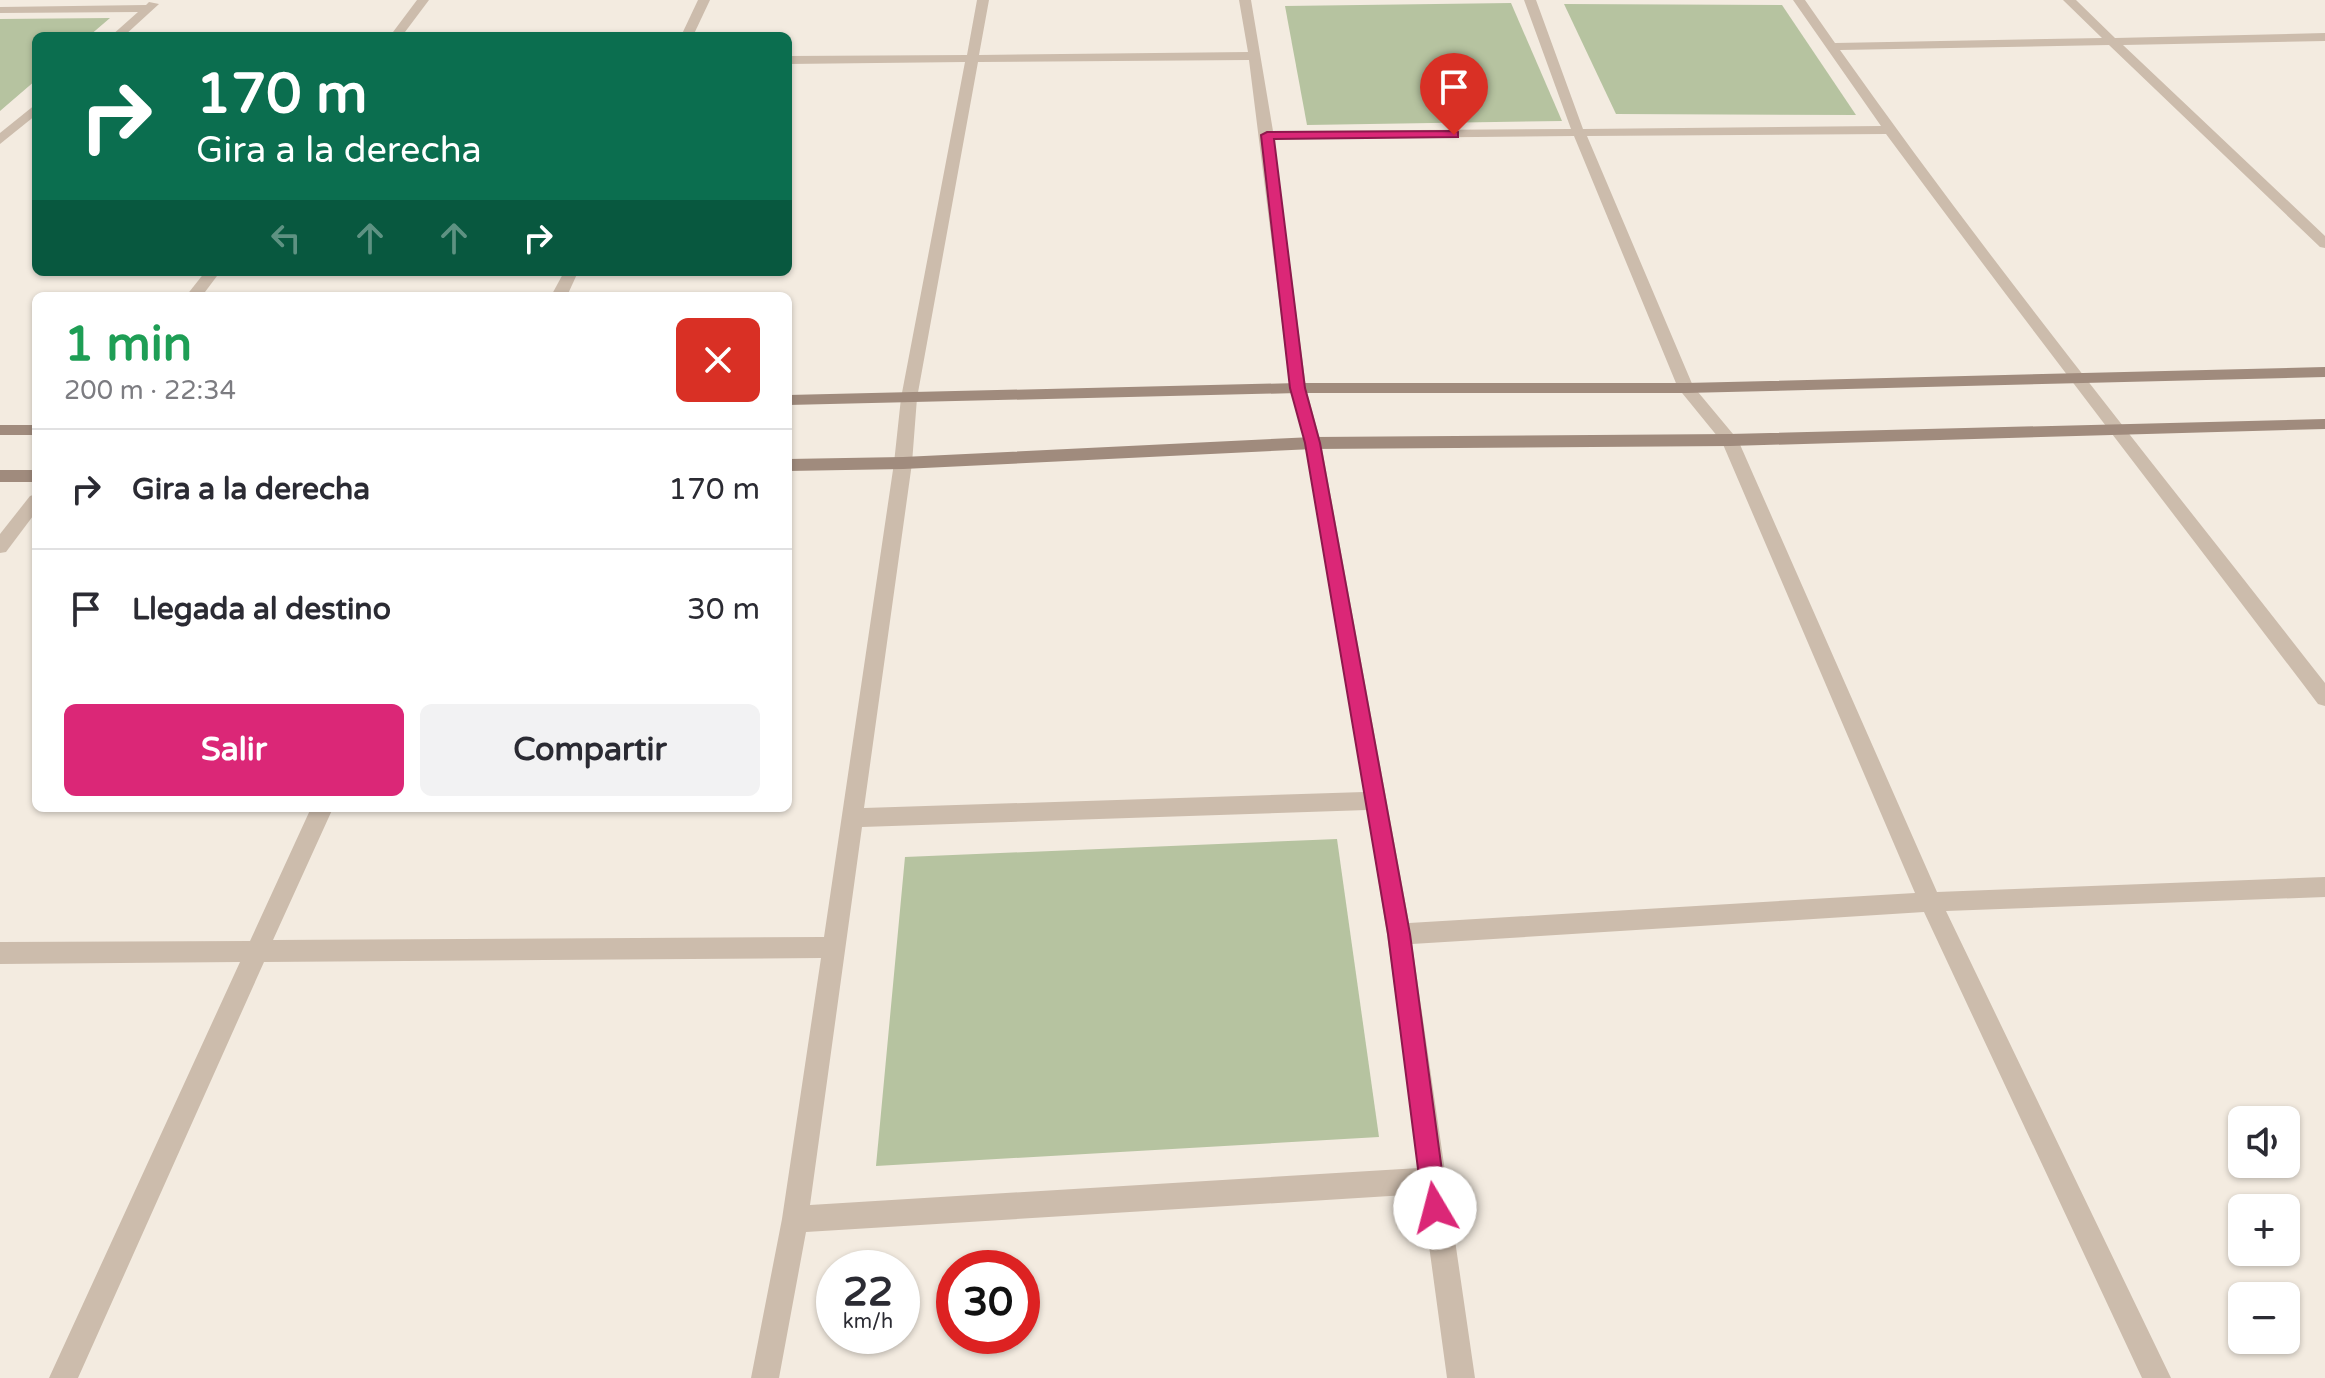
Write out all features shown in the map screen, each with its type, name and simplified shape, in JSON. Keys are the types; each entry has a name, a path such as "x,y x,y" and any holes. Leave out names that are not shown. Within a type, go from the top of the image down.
{"street":[{"path":"399,32 423,0"},
{"path":"689,32 704,0"},
{"path":"765,1378 795,1219 903,463 909,398 983,0"},
{"path":"1245,0 1267,135 1298,388 1313,443 1399,934 1461,1378"},
{"path":"1530,0 1579,134 1686,388 1730,440 1930,902 2157,1378"},
{"path":"1799,0 1890,130 2074,377 2119,430 2325,698"},
{"path":"2069,0 2325,244"},
{"path":"0,10 153,4"},
{"path":"122,32 153,4"},
{"path":"1834,47 2325,37"},
{"path":"792,60 1254,56"},
{"path":"0,140 32,112"},
{"path":"1267,135 1890,130"},
{"path":"197,292 210,276"},
{"path":"792,400 1298,388 1686,388 2325,372"},
{"path":"792,465 903,463 1313,443 1730,440 2325,424"},
{"path":"0,430 32,430"},
{"path":"0,476 32,476"},
{"path":"0,547 32,505"},
{"path":"851,818 1376,801"},
{"path":"63,1378 320,812"},
{"path":"1399,934 1930,902 2325,887"},
{"path":"0,953 832,947"},
{"path":"795,1219 1431,1180"}],"green space":[{"path":"1511,3 1562,121 1307,125 1285,6"},
{"path":"1564,4 1782,5 1856,115 1616,114"},
{"path":"110,18 94,32 32,32 32,83 0,111 0,19"},
{"path":"1337,839 1379,1137 876,1166 905,857"}],"route":[{"path":"1435,1208 1399,934 1313,443 1298,388 1267,135 1454,135"}]}
